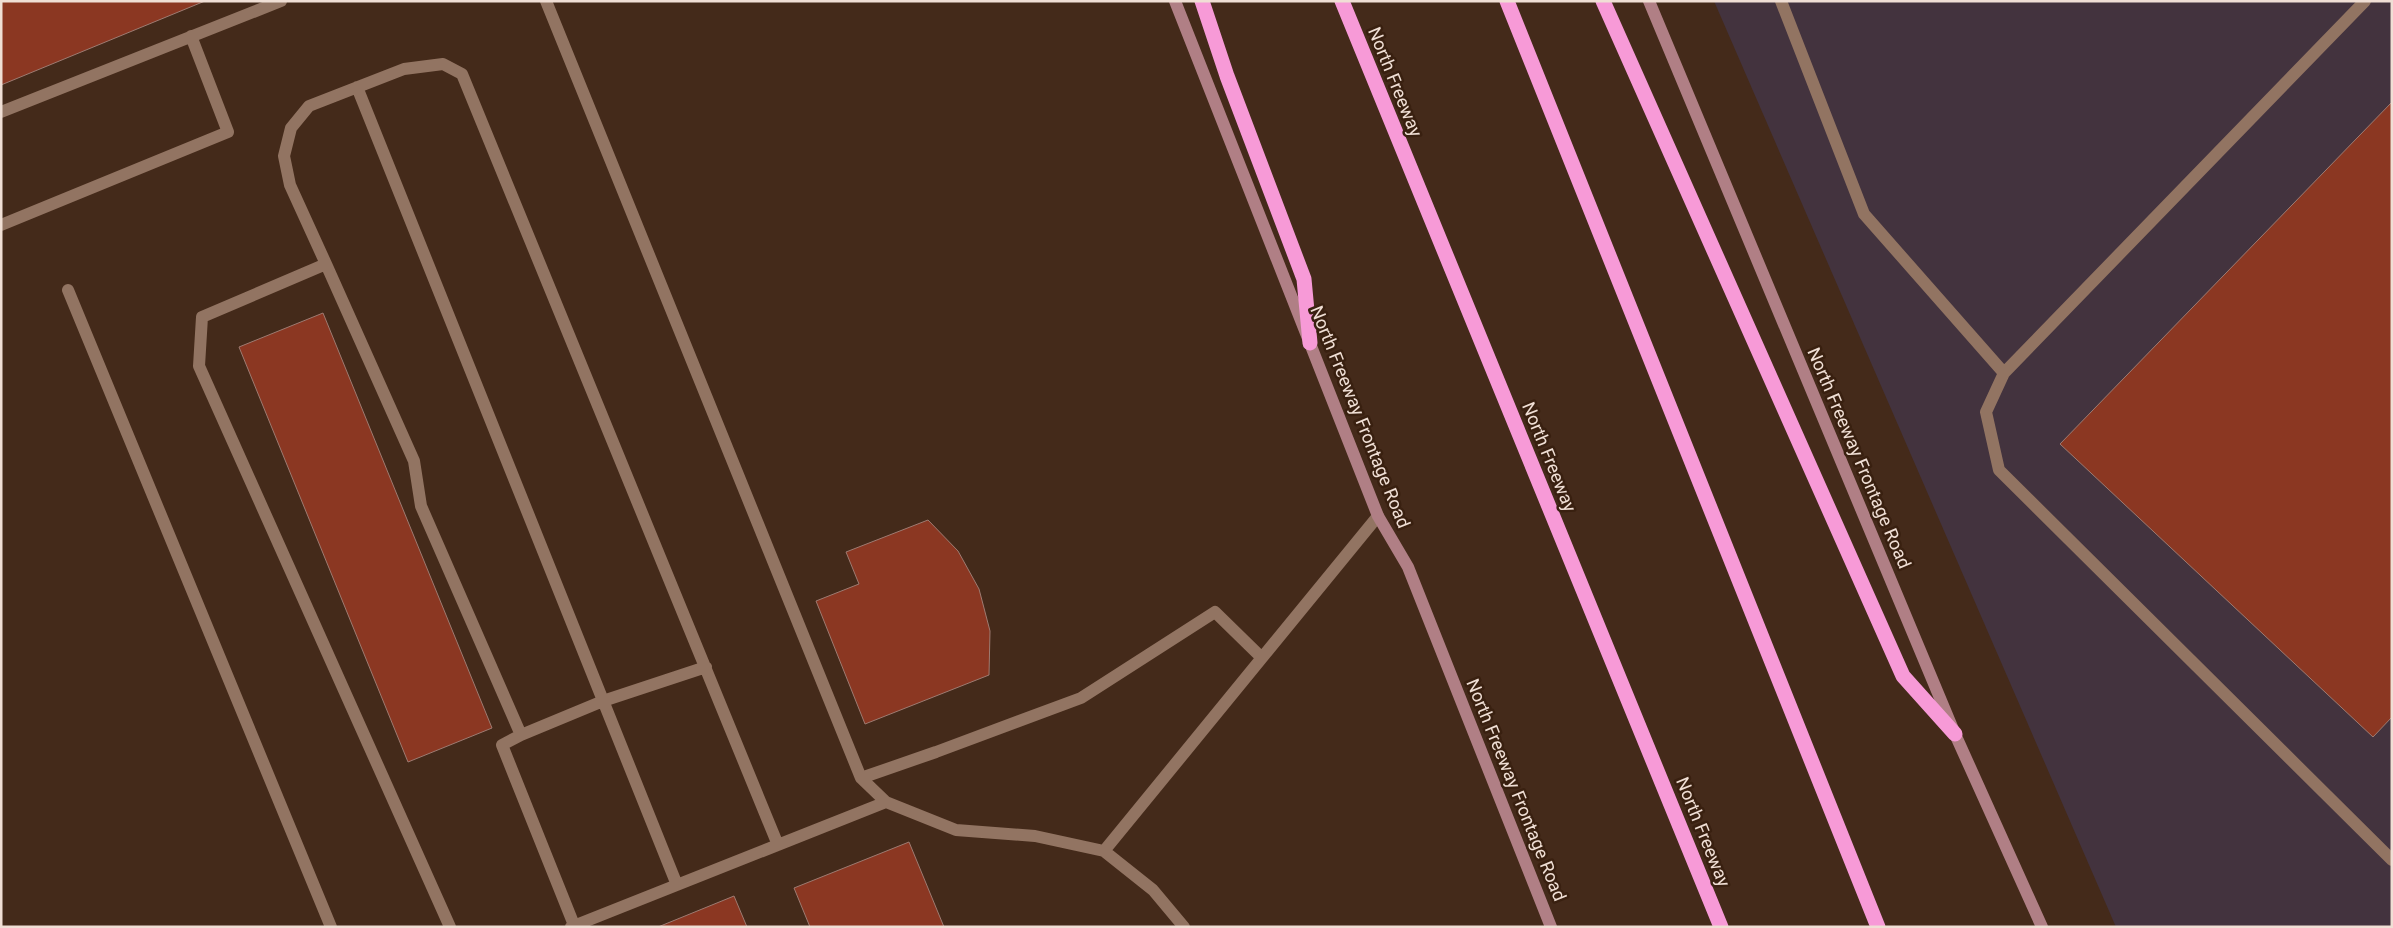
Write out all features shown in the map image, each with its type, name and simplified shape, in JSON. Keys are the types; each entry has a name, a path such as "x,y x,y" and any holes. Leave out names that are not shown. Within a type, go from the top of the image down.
{"highway":[{"path":"1202,1 1227,76 1304,278 1310,343"},
{"name":"North Freeway","path":"1342,1 1721,927"},
{"path":"1507,1 1878,927"},
{"path":"1603,1 1903,676 1955,734"}],"main road":[{"name":"North Freeway Frontage Road","path":"1175,1 1378,516 1408,567 1551,927"},
{"name":"North Freeway Frontage Road","path":"1649,1 1955,734 2042,927"}],"lane":[{"path":"1,112 281,1"},
{"path":"546,1 861,778 886,802 956,830 1036,836 1104,851 1153,890 1184,927"},
{"path":"1781,1 1864,214 2004,373"},
{"path":"2365,1 2004,373 1986,412 1999,470 2392,860"},
{"path":"1,225 228,132 191,36"},
{"path":"521,735 420,506 414,461 290,185 284,156 292,128 309,106 404,69 443,64 462,74 778,845"},
{"path":"357,87 677,885"},
{"path":"326,264 202,317 199,366 450,927"},
{"path":"68,290 331,927"},
{"path":"1104,851 1378,516"},
{"path":"861,778 1081,698 1215,612 1261,657"},
{"path":"706,667 603,701 521,735 502,745 573,926 886,802"}],"shaded area":[{"path":"1714,1 2392,1 2392,927 2116,927"}],"building":[{"path":"1,1 205,1 1,85"},
{"path":"2392,102 2392,717 2373,737 2060,444"},
{"path":"323,313 492,728 408,762 239,347"},
{"path":"928,520 958,551 979,589 990,631 989,675 865,724 816,601 859,584 846,552"},
{"path":"909,842 944,927 810,927 794,888"},
{"path":"734,896 747,927 658,927"}]}
